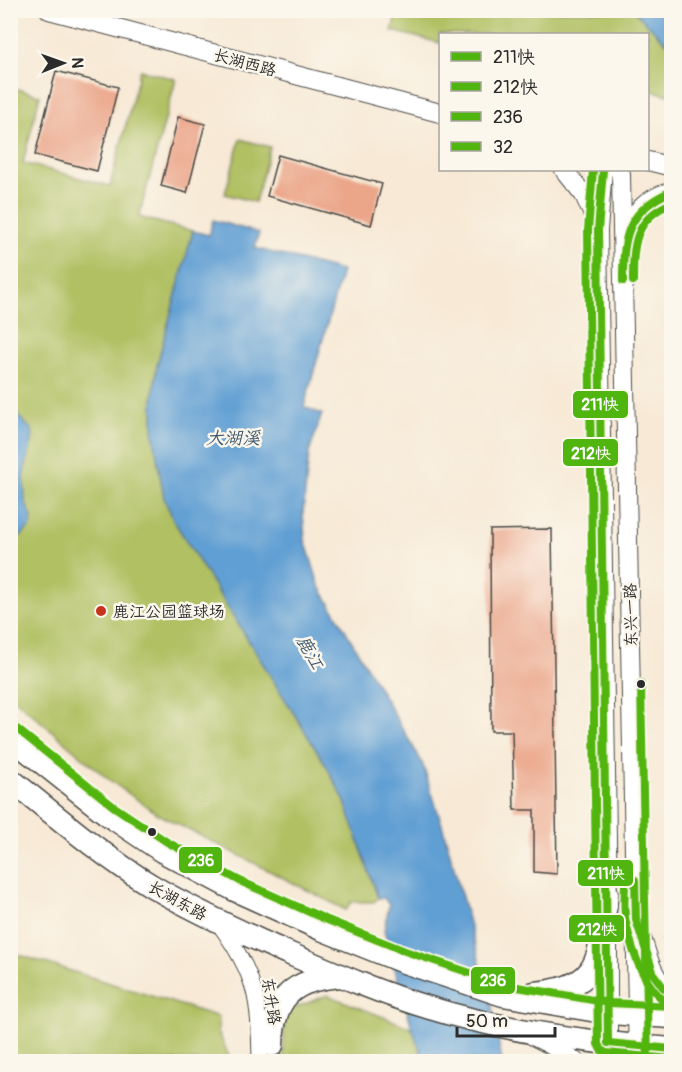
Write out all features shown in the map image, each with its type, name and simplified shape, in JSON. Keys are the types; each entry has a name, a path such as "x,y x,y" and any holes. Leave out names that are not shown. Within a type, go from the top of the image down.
{"main road":[{"path":"10,737 107,814 162,851 206,876 267,905 421,968 503,994 609,1013 672,1017"},
{"name":"长湖东路","path":"11,779 116,862 152,885 217,920 367,986 447,1013 512,1028"},
{"path":"503,994 555,991 584,979 596,959 608,894"},
{"path":"268,1056 275,1015 285,996 312,981 341,975"},
{"path":"512,1028 608,1052 638,1054 672,1049"}],"street":[{"name":"长湖西路","path":"49,10 439,112"},
{"path":"649,161 672,167"},
{"path":"565,171 584,195 598,230"},
{"name":"东兴一路","path":"603,171 598,230 608,894 608,1052"},
{"name":"东兴一路","path":"620,171 638,1054"},
{"path":"622,249 629,224 640,207 655,196 672,191"},
{"name":"东升路","path":"217,920 243,959 252,980 268,1056"},
{"path":"636,920 654,975 663,987 672,993"},
{"path":"512,1028 551,1045 576,1062"}],"green space":[{"path":"397,11 634,11 671,47 670,95 649,90 649,33 439,33 439,43 392,31"},
{"path":"140,70 176,79 139,217 193,231 157,365 153,399 153,429 164,498 174,521 326,765 345,802 378,898 374,902 351,902 346,910 156,813 108,779 11,696 10,87 40,95 23,163 110,186"},
{"path":"240,139 270,147 255,202 225,194"},
{"path":"10,952 219,1017 218,1031 231,1061 11,1061"},
{"path":"327,995 412,1028 421,1052 421,1061 283,1062 285,1012"}],"water":[{"path":"634,11 671,11 671,47"},
{"name":"大湖溪","path":"213,220 259,233 255,248 342,271 304,407 322,414 309,453 303,513 305,540 319,585 422,762 443,828 492,1006 502,1061 421,1061 421,1052 384,931 389,905 384,898 378,898 345,802 326,765 174,521 164,498 153,429 153,399 157,365 193,231 209,235"},
{"path":"11,380 14,407 19,417 32,430 33,437 24,473 25,501 32,517 31,526 16,538 10,537 11,455 16,448 15,438 11,433"}],"building":[{"path":"56,71 118,87 97,171 35,155"},
{"path":"178,117 205,124 187,193 161,186"},
{"path":"278,155 382,184 371,225 267,196"},
{"path":"552,529 557,874 534,872 534,810 514,810 512,731 491,731 490,530"}],"transit line":[{"name":"212快","path":"593,171 588,230 598,1044 606,1053 671,1059"},
{"name":"211快","path":"603,171 598,230 608,1043 672,1049"},
{"name":"211快","path":"623,281 624,251 631,226 645,207 672,191"},
{"name":"212快","path":"633,281 635,244 638,234 650,216 672,203"},
{"name":"32","path":"641,684 648,1062"},
{"name":"236","path":"17,729 113,806 167,842 240,881 325,919 405,951 506,985 610,1003 672,1006"},
{"name":"212快","path":"625,880 625,918 635,956 651,986 666,1002"},
{"name":"211快","path":"635,880 636,920 654,975 672,994"}],"place":[{"name":"鹿江公园篮球场","path":"101,611"}],"water label":[{"name":"鹿江","path":"310,652"}]}
